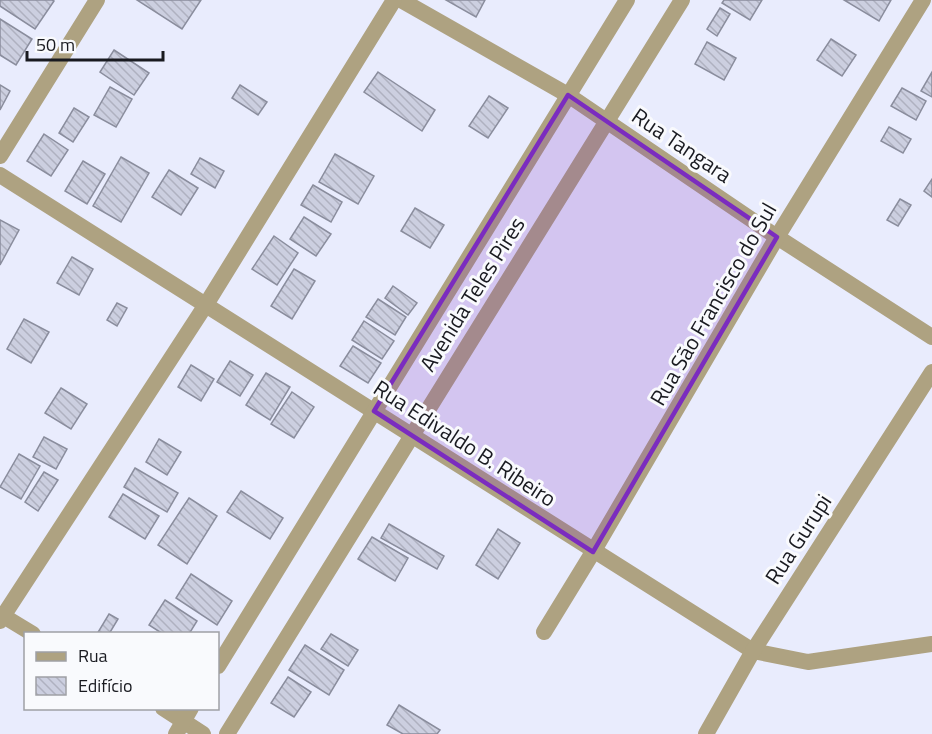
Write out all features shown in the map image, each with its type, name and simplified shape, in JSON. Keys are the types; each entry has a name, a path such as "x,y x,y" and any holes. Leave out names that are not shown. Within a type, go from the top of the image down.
{"street":[{"path":"0,156 97,0"},
{"path":"31,632 1,617 207,303 394,0"},
{"name":"Rua Tangara","path":"401,0 568,95 777,237 932,337"},
{"name":"Avenida Teles Pires","path":"219,664 627,0"},
{"name":"Avenida Teles Pires","path":"227,734 682,0"},
{"name":"Rua São Francisco do Sul","path":"544,632 777,237 923,0"},
{"name":"Rua Edivaldo B. Ribeiro","path":"0,175 207,303 411,436 753,651 808,662 932,645"},
{"name":"Rua Gurupi","path":"706,734 753,651 932,372"},
{"path":"166,710 203,734"}],"highlighted area":[{"path":"568,95 777,237 593,552 374,411"}],"building":[{"path":"0,0 54,1 35,29 0,6"},
{"path":"137,0 201,0 182,29"},
{"path":"446,0 485,0 476,17"},
{"path":"724,0 762,0 750,20 722,3"},
{"path":"844,0 891,0 879,21"},
{"path":"720,8 730,14 717,36 707,29"},
{"path":"0,19 32,39 16,65 0,55"},
{"path":"831,39 856,55 842,76 817,60"},
{"path":"707,42 736,58 724,80 695,64"},
{"path":"114,50 149,73 134,95 100,72"},
{"path":"378,72 435,110 422,131 364,92"},
{"path":"932,72 932,97 921,91"},
{"path":"0,85 10,91 0,110"},
{"path":"240,85 267,102 258,115 232,98"},
{"path":"110,87 132,99 116,127 94,115"},
{"path":"902,88 926,101 916,120 891,106"},
{"path":"489,96 508,108 488,138 469,126"},
{"path":"74,108 89,117 73,142 59,133"},
{"path":"889,127 911,139 903,153 881,141"},
{"path":"44,134 68,150 51,176 27,161"},
{"path":"335,154 374,176 358,204 319,182"},
{"path":"121,157 149,173 121,222 93,206"},
{"path":"200,158 224,171 215,188 191,174"},
{"path":"83,161 105,174 87,204 65,191"},
{"path":"169,170 198,188 181,215 152,197"},
{"path":"932,179 932,197 924,191"},
{"path":"313,185 342,202 331,222 301,205"},
{"path":"900,199 911,205 898,226 887,220"},
{"path":"415,208 444,225 430,248 401,231"},
{"path":"304,217 331,234 316,256 290,239"},
{"path":"0,220 19,230 0,265"},
{"path":"274,236 298,253 277,285 252,269"},
{"path":"72,257 93,269 79,295 57,283"},
{"path":"294,269 315,281 292,319 271,306"},
{"path":"393,286 417,303 408,315 385,298"},
{"path":"378,299 406,317 395,335 366,317"},
{"path":"117,303 127,308 117,326 107,320"},
{"path":"24,319 49,332 31,363 7,349"},
{"path":"364,321 394,341 382,359 352,340"},
{"path":"353,346 381,363 368,383 340,366"},
{"path":"230,361 253,375 240,396 217,382"},
{"path":"191,365 214,379 201,401 178,387"},
{"path":"266,373 290,387 270,420 246,405"},
{"path":"61,388 87,404 71,429 45,413"},
{"path":"292,392 314,407 294,438 271,424"},
{"path":"44,437 67,449 56,469 33,457"},
{"path":"159,439 181,452 167,475 146,462"},
{"path":"19,454 40,466 21,499 0,487"},
{"path":"135,468 178,493 167,512 124,487"},
{"path":"44,472 58,480 38,511 25,502"},
{"path":"241,491 283,518 270,539 227,512"},
{"path":"123,494 159,516 145,539 109,517"},
{"path":"189,498 217,516 187,564 158,545"},
{"path":"389,524 444,556 437,569 381,538"},
{"path":"498,529 520,543 498,579 476,565"},
{"path":"372,537 408,558 395,581 358,559"},
{"path":"191,574 232,601 217,625 176,598"},
{"path":"165,600 197,621 190,632 160,632 149,625"},
{"path":"109,614 118,619 110,632 98,632"},
{"path":"331,634 358,650 348,666 321,649"},
{"path":"305,645 344,670 329,695 289,670"},
{"path":"288,677 311,692 294,717 271,703"},
{"path":"399,705 440,730 437,734 403,734 387,725"}]}
